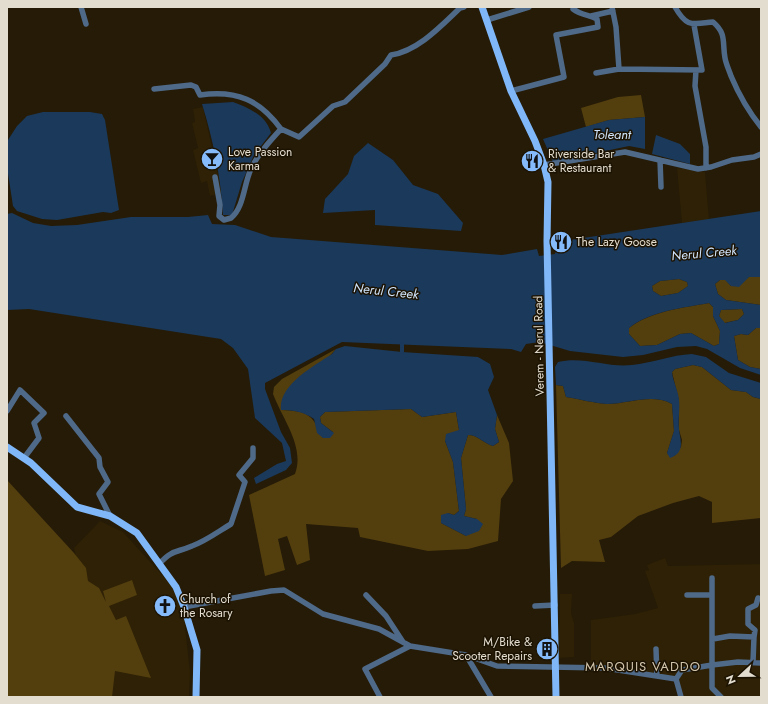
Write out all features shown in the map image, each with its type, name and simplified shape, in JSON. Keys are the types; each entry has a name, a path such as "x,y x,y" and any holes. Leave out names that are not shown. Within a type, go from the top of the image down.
{"main road":[{"name":"Verem - Nerul Road","path":"482,7 511,91 535,141 544,165 548,182 547,241 556,697"},
{"path":"7,447 31,463 77,507 110,516 137,533 176,587 184,607 197,650 196,697"}],"street":[{"path":"81,7 86,24"},
{"path":"154,89 191,84 196,87 200,96 213,94 246,99 256,103 270,114 282,129 299,137 333,106 345,102 385,64 391,55 399,54 430,36 460,8 464,7"},
{"path":"487,20 530,7"},
{"path":"574,7 573,9 583,16 591,16 612,9 616,28 619,69"},
{"path":"675,7 684,20 694,25 713,22 718,26 725,42 725,58 734,82 747,111 761,127"},
{"path":"511,91 564,77 556,35 598,27 597,19 591,16"},
{"path":"596,72 619,69 702,70 694,25"},
{"path":"696,70 695,86 706,147 706,168"},
{"path":"215,177 220,205 219,216 224,220 231,218 240,202 251,169 264,148 282,129"},
{"path":"544,165 625,152 698,169 732,160 754,157 761,154"},
{"path":"660,160 661,188"},
{"path":"7,411 20,390 44,413 34,423 39,438 24,458"},
{"path":"66,416 99,458 100,467 108,482 99,494 110,516"},
{"path":"253,448 253,458"},
{"path":"159,564 168,555 181,549 192,547 231,524 245,482 239,475 253,458 260,455"},
{"path":"712,578 712,688 721,697"},
{"path":"184,607 284,590 323,614 368,625 410,646 466,655 497,666 605,668 676,679"},
{"path":"366,595 386,616 404,643"},
{"path":"687,595 712,595"},
{"path":"753,662 755,630 748,624 748,609 756,605 758,598"},
{"path":"535,606 555,605"},
{"path":"713,639 730,636 754,637"},
{"path":"380,697 365,669 410,646"},
{"path":"656,649 657,676"},
{"path":"466,655 491,697"},
{"path":"681,697 676,679 682,670 712,665 753,662 761,663"}],"shaded area":[{"path":"641,95 645,117 609,120 586,127 581,108 618,97"},
{"path":"203,107 222,193 210,196 207,181 201,183 193,150 198,148 192,123 195,122 193,109"},
{"path":"677,168 705,172 709,220 682,223"},
{"path":"749,277 761,277 761,305 726,300 718,294 715,284 720,280 726,280 731,286"},
{"path":"679,279 687,282 688,286 678,293 661,296 653,291 652,286 660,281"},
{"path":"709,303 713,307 713,316 720,331 719,344 714,346 691,333 680,334 657,345 640,346 629,334 629,328 638,322 657,314"},
{"path":"742,309 744,314 738,320 724,323 719,316 721,310"},
{"path":"756,328 761,328 761,369 750,367 738,360 734,336 741,334 748,335"},
{"path":"336,349 281,410 297,411 308,415 316,424 323,438 329,438 333,432 321,423 320,417 325,412 411,409 422,417 456,412 459,430 445,441 453,462 459,511 454,515 448,513 441,523 466,536 477,519 464,516 466,509 461,458 468,435 475,436 493,446 499,442 495,429 497,415 509,443 513,481 501,499 498,541 468,549 428,551 360,537 358,528 306,524 310,560 297,565 287,536 278,539 285,570 265,576 249,495 295,474 297,464 295,444 292,434 273,394 274,387 282,379"},
{"path":"693,365 702,367 731,390 746,392 753,397 761,399 761,518 712,523 712,502 699,496 673,503 638,516 611,537 599,540 605,562 572,561 561,568 556,385 563,386 566,397 597,403 615,404 656,399 672,404 674,431 667,453 674,456 681,447 682,440 679,430 679,401 672,372 675,369"},
{"path":"7,480 74,553 86,568 88,581 99,588 106,602 103,591 132,580 137,595 109,606 116,620 126,616 151,678 115,671 112,697 7,697"},
{"path":"100,521 123,532 172,586 184,617 190,672 189,697 109,697 74,548"},
{"path":"665,558 668,566 761,564 761,697 683,697 677,677 591,666 591,620 635,614 658,608 645,571 649,570 647,565"},
{"path":"560,594 572,594 571,613 574,623 574,657 559,658"}],"water":[{"path":"233,102 251,110 261,117 269,127 271,133 254,155 242,182 232,215 223,215 216,159 202,104"},
{"path":"43,112 90,112 102,114 105,120 119,210 111,213 103,212 57,220 42,219 17,211 13,206 7,167 8,140 17,126 27,116"},
{"name":"Toleant","path":"645,117 645,149 629,146 553,162 543,139 609,120"},
{"path":"656,135 680,144 690,154 690,164 652,154"},
{"path":"368,143 393,160 413,185 438,194 463,223 461,231 375,225 375,210 323,213 325,199 348,174 354,156"},
{"name":"Nerul Creek","path":"761,211 761,277 749,277 739,287 731,286 725,280 720,280 715,284 718,294 726,300 761,305 761,328 756,328 748,335 741,334 734,336 738,360 750,367 761,369 761,375 740,368 707,349 696,346 677,347 643,355 623,357 570,351 540,342 526,344 521,352 511,349 342,342 265,383 265,389 281,432 290,448 292,463 286,470 256,484 254,478 277,464 286,461 282,443 255,418 248,369 233,348 221,339 29,309 7,310 7,214 12,213 33,223 51,226 77,225 131,217 188,217 208,215 212,224 235,225 271,237 502,255 537,249 539,256 555,254 557,245 568,245 570,240","holes":["679,279 687,282 688,286 678,293 661,296 653,291 652,286 660,281","709,303 713,307 713,316 720,331 719,344 714,346 691,333 680,334 657,345 640,346 629,334 629,328 637,322 656,314","742,309 744,314 738,320 725,323 719,316 721,310"]},
{"path":"345,346 402,352 478,357 490,364 494,377 488,390 497,415 495,429 499,442 493,446 475,436 468,435 461,458 466,509 464,516 477,519 483,524 479,531 466,536 441,523 441,515 448,513 454,515 459,511 453,462 445,441 446,434 459,430 456,412 422,417 411,409 325,412 320,417 321,423 334,433 330,438 323,438 317,433 314,419 299,412 281,410 285,392 291,384 307,370 332,354 336,349"},
{"path":"692,354 706,357 729,373 761,383 761,399 753,397 746,392 731,390 702,367 693,365 675,369 672,372 679,400 681,445 678,452 670,458 667,453 674,431 672,404 656,399 615,404 597,403 566,397 563,386 556,385 555,367 558,362 577,360 614,365 632,365"}],"waterway":[{"path":"402,344 402,352"}],"place":[{"name":"Love Passion Karma","path":"212,159"},
{"name":"Riverside Bar & Restaurant","path":"532,161"},
{"name":"The Lazy Goose","path":"561,242"},
{"name":"Church of the Rosary","path":"165,606"},
{"name":"M/Bike & Scooter Repairs","path":"547,649"}],"district":[{"name":"MARQUIS VADDO","path":"643,666"}]}
